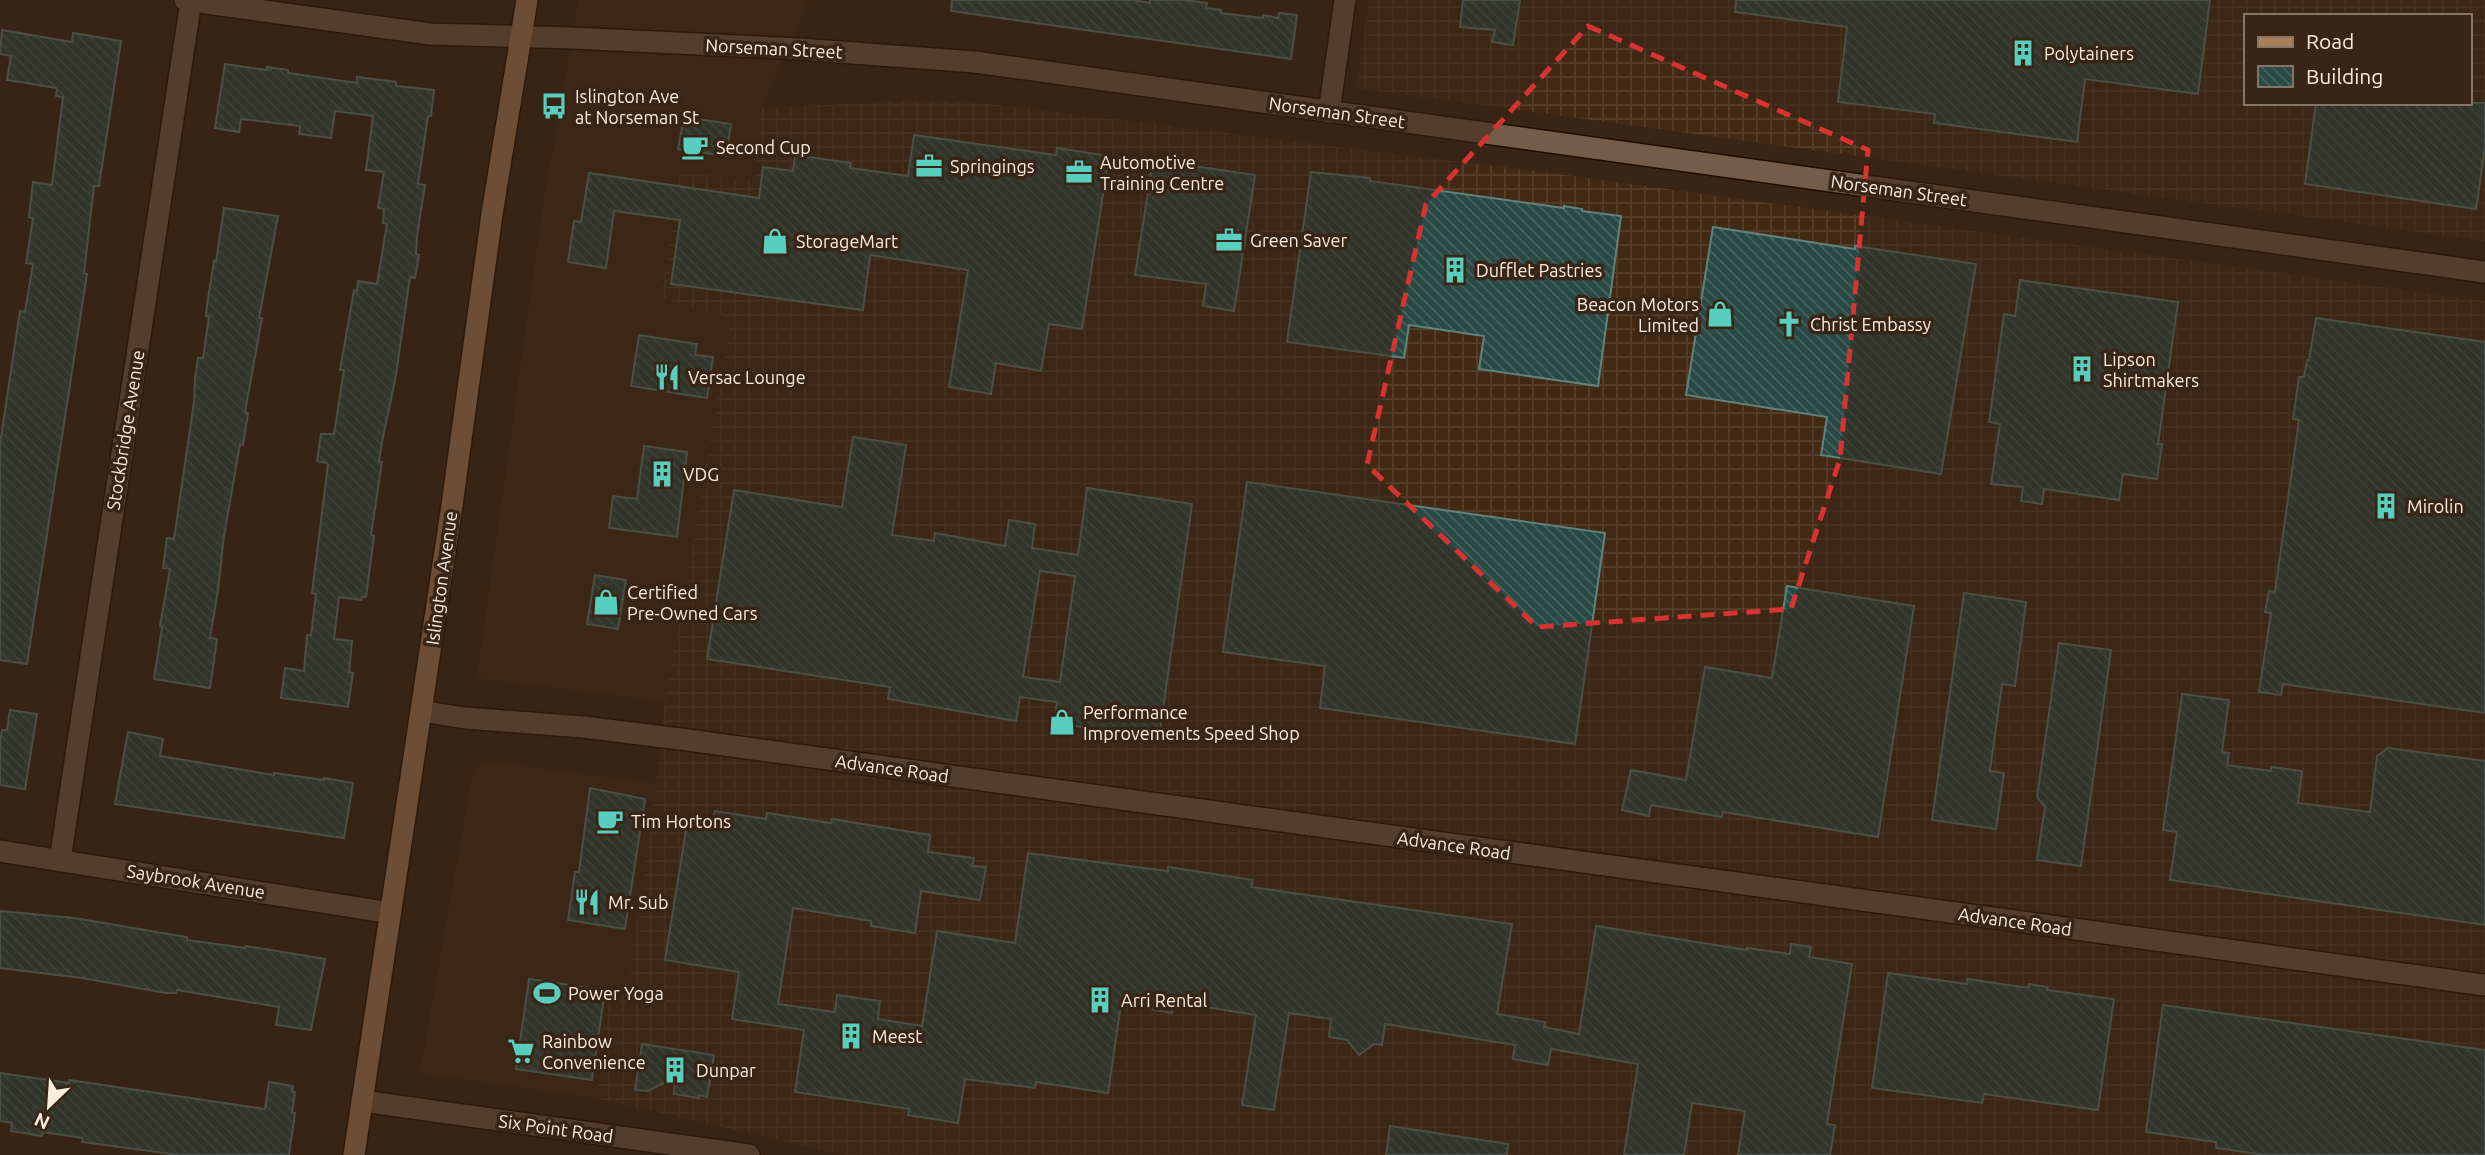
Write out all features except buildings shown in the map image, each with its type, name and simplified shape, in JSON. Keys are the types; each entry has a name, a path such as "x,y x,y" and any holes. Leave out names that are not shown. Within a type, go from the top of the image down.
{"main road":[{"name":"Islington Avenue","path":"354,1155 492,214 527,0"}],"street":[{"name":"Norseman Street","path":"185,0 430,34 880,53 975,62 2485,272"},
{"path":"1329,111 1345,0"},
{"name":"Stockbridge Avenue","path":"60,860 191,1"},
{"name":"Advance Road","path":"421,710 465,718 583,727 688,740 2485,985"},
{"name":"Saybrook Avenue","path":"0,851 391,913"},
{"name":"Six Point Road","path":"362,1101 749,1155"}],"highlighted area":[{"path":"1588,26 1868,150 1840,459 1791,609 1537,627 1367,465 1426,204"}],"shaded area":[{"path":"578,0 805,0 804,11 761,108 754,181 680,172 661,298 732,317 665,701 477,678 546,185"},
{"path":"1369,0 2485,0 2485,241 1356,88"},
{"path":"909,101 981,103 1551,173 2485,301 2485,1155 844,1155 596,1098 608,991 627,993 665,701 732,318 661,298 680,172 754,181 761,108"},
{"path":"486,761 656,784 627,993 608,991 596,1098 420,1073 473,771"}],"place":[{"name":"Polytainers","path":"2023,53"},
{"name":"Islington Ave at Norseman St","path":"554,106"},
{"name":"Second Cup","path":"695,147"},
{"name":"Springings","path":"929,166"},
{"name":"Automotive Training Centre","path":"1079,172"},
{"name":"Green Saver","path":"1229,240"},
{"name":"StorageMart","path":"775,241"},
{"name":"Dufflet Pastries","path":"1455,270"},
{"name":"Beacon Motors Limited","path":"1720,314"},
{"name":"Christ Embassy","path":"1789,324"},
{"name":"Lipson Shirtmakers","path":"2082,369"},
{"name":"Versac Lounge","path":"667,377"},
{"name":"VDG","path":"662,474"},
{"name":"Mirolin","path":"2386,506"},
{"name":"Certified Pre-Owned Cars","path":"606,602"},
{"name":"Performance Improvements Speed Shop","path":"1062,722"},
{"name":"Tim Hortons","path":"610,821"},
{"name":"Mr. Sub","path":"587,902"},
{"name":"Power Yoga","path":"547,993"},
{"name":"Arri Rental","path":"1100,1000"},
{"name":"Meest","path":"851,1036"},
{"name":"Rainbow Convenience","path":"521,1051"},
{"name":"Dunpar","path":"675,1070"}]}
